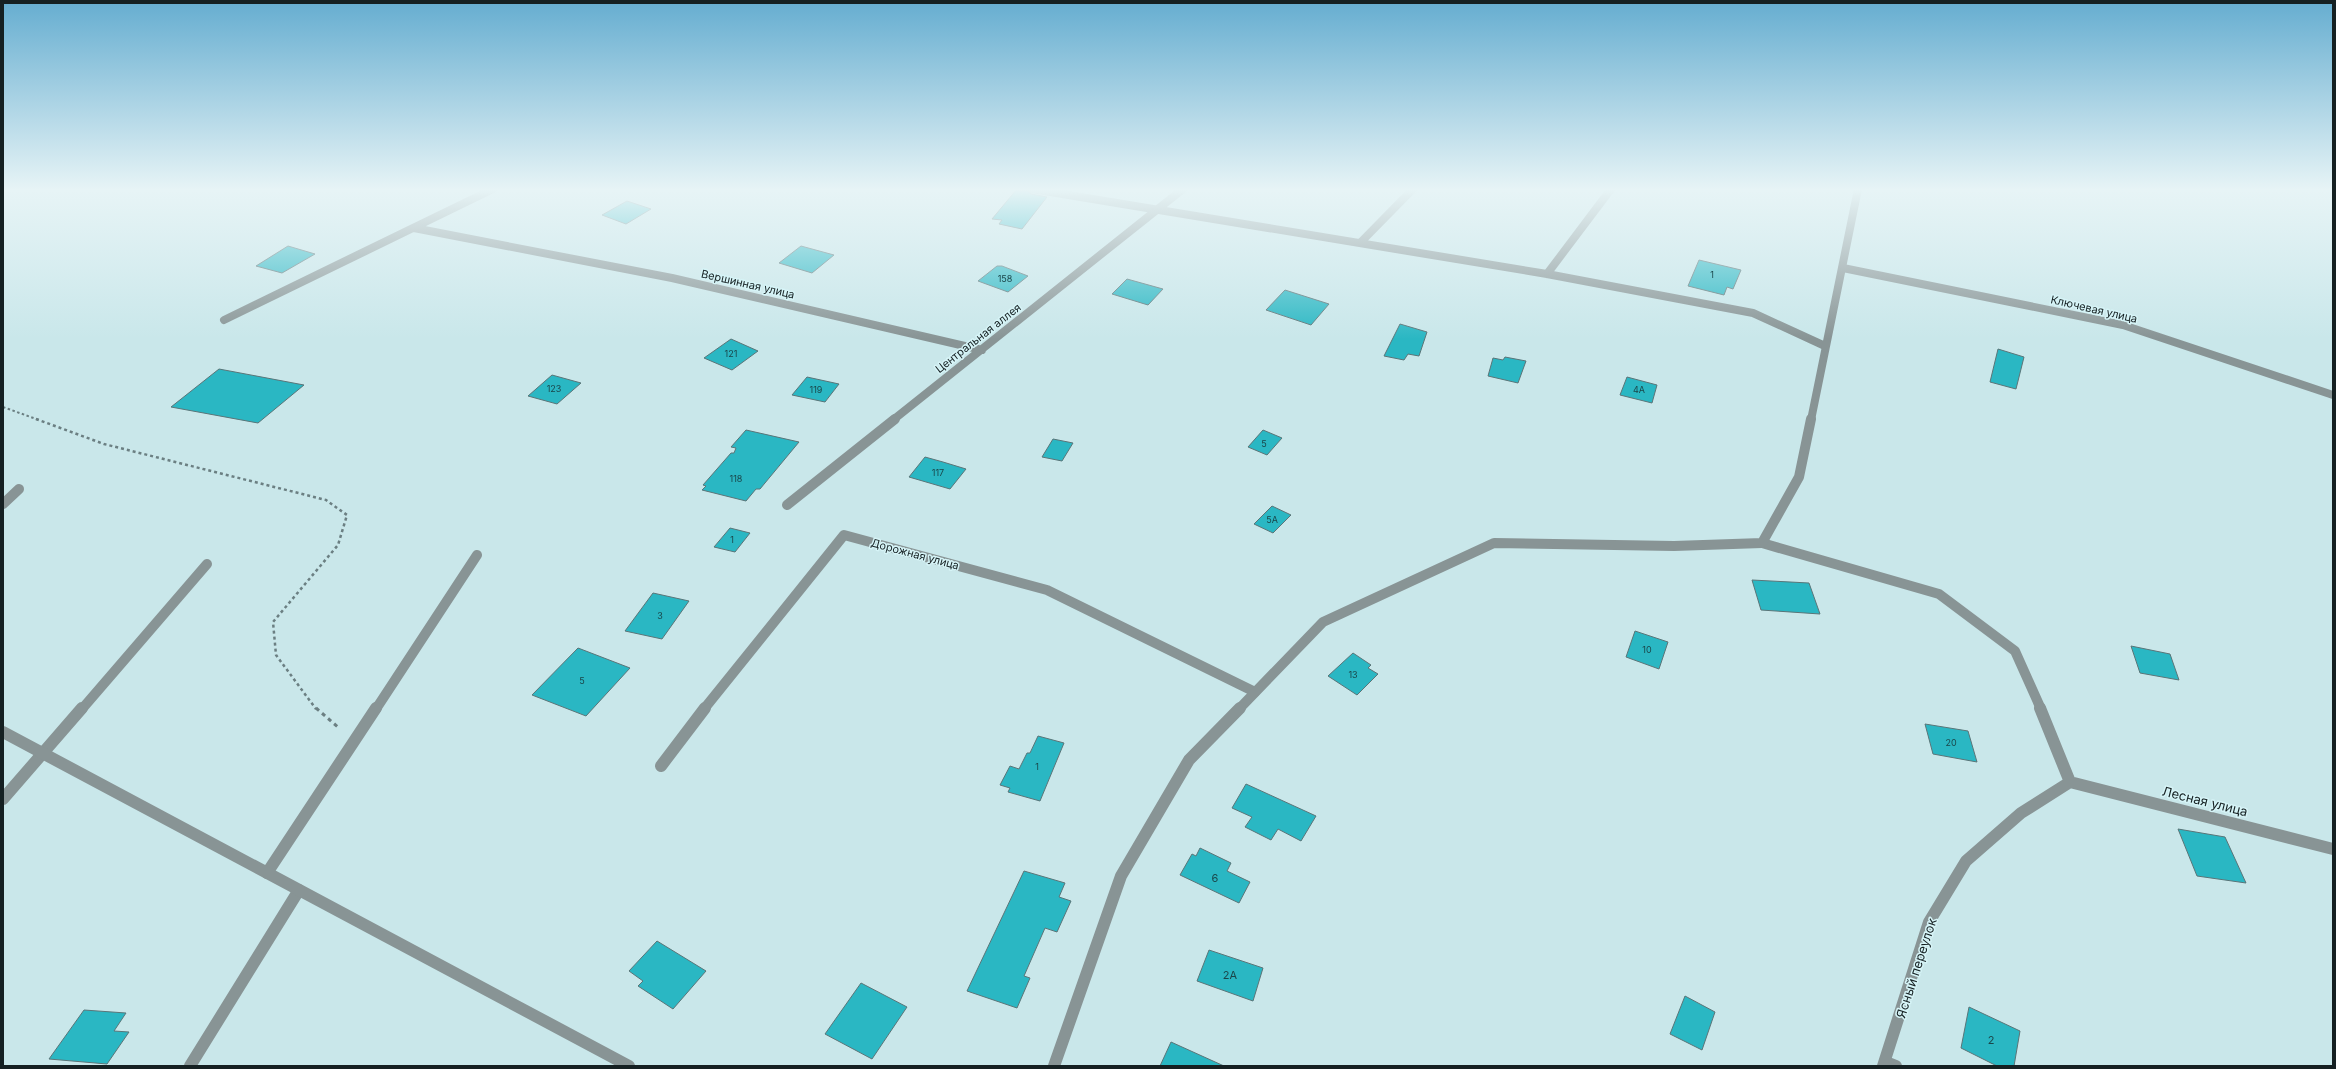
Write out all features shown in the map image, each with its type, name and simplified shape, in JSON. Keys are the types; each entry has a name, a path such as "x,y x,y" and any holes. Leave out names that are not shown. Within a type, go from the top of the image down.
{"street":[{"path":"224,320 392,239"},
{"name":"Вершинная улица","path":"470,239 672,278 982,350"},
{"name":"Центральная аллея","path":"787,505 1121,239"},
{"path":"1336,239 1546,274 1753,313 1825,346"},
{"path":"1360,243 1364,239"},
{"path":"1546,274 1573,239"},
{"path":"1762,543 1799,477 1825,346 1849,239"},
{"name":"Ключевая улица","path":"1843,268 2123,325 2333,395"},
{"path":"3,504 19,489"},
{"name":"Дорожная улица","path":"661,766 716,693 844,535 1047,590 1254,692"},
{"path":"1054,1066 1121,876 1188,760 1323,622 1494,543 1674,546 1762,543 1939,594 2016,651 2054,739 2070,782"},
{"path":"267,873 477,556"},
{"path":"3,799 207,564"},
{"path":"3,732 629,1066"},
{"name":"Лесная улица","path":"2070,782 2333,849"},
{"name":"Ясный переулок","path":"1888,1065 1929,922 1966,860 2021,813 2070,782"},
{"path":"190,1066 299,890"}],"path":[{"path":"3,407 104,444 326,500 347,515 338,545 273,622 276,655 319,712 355,740"}],"building":[{"path":"288,246 315,254 282,273 256,266"},
{"path":"801,246 834,255 812,273 779,263"},
{"path":"1699,260 1741,270 1733,289 1727,287 1724,295 1688,286"},
{"path":"997,266 1002,266 1028,276 1008,292 978,281"},
{"path":"1127,279 1163,289 1148,305 1112,294"},
{"path":"1285,290 1329,304 1311,325 1266,310"},
{"path":"1400,324 1427,332 1419,356 1408,354 1404,360 1384,356"},
{"path":"731,339 758,351 732,370 704,358"},
{"path":"1998,349 2024,357 2016,389 1990,382"},
{"path":"1505,357 1526,361 1518,383 1488,376 1493,358 1503,360"},
{"path":"219,369 304,385 258,423 171,407"},
{"path":"552,375 581,383 557,404 528,396"},
{"path":"807,377 839,384 825,402 792,395"},
{"path":"1627,377 1657,385 1652,403 1620,395"},
{"path":"746,430 799,442 760,489 756,489 746,501 702,490 706,486 703,485 731,453 734,453 736,448 731,447"},
{"path":"1263,430 1282,438 1267,455 1248,447"},
{"path":"1053,439 1073,443 1062,461 1042,457"},
{"path":"925,457 966,469 950,489 909,477"},
{"path":"1272,506 1291,515 1273,533 1254,524"},
{"path":"730,528 750,533 735,552 714,547"},
{"path":"1752,580 1809,583 1820,614 1761,610"},
{"path":"653,593 689,601 662,639 625,631"},
{"path":"1635,631 1668,642 1659,669 1626,657"},
{"path":"2131,646 2170,654 2179,680 2140,673"},
{"path":"578,648 630,668 586,716 532,695"},
{"path":"1353,653 1371,665 1368,668 1378,674 1357,695 1328,676"},
{"path":"1925,724 1968,731 1977,762 1933,754"},
{"path":"1038,736 1064,743 1040,801 1008,792 1010,788 1000,785 1010,766 1019,769 1027,753 1030,753"},
{"path":"1246,784 1316,816 1301,841 1278,829 1271,840 1245,827 1252,817 1232,808"},
{"path":"2178,829 2225,837 2246,883 2197,876"},
{"path":"1200,848 1231,863 1227,871 1250,882 1239,903 1180,875 1192,854 1196,856"},
{"path":"1024,871 1065,883 1059,897 1071,901 1057,932 1045,928 1024,976 1030,978 1017,1008 967,991"},
{"path":"657,941 706,971 673,1009 638,986 643,981 629,971"},
{"path":"1209,950 1263,968 1253,1001 1197,981"},
{"path":"861,983 907,1007 872,1059 825,1034"},
{"path":"1685,996 1715,1012 1702,1050 1670,1034"},
{"path":"1969,1007 2020,1031 2014,1066 1997,1066 1961,1048"},
{"path":"84,1010 126,1013 114,1031 129,1032 107,1064 49,1059"},
{"path":"1171,1042 1224,1066 1160,1066"}]}
